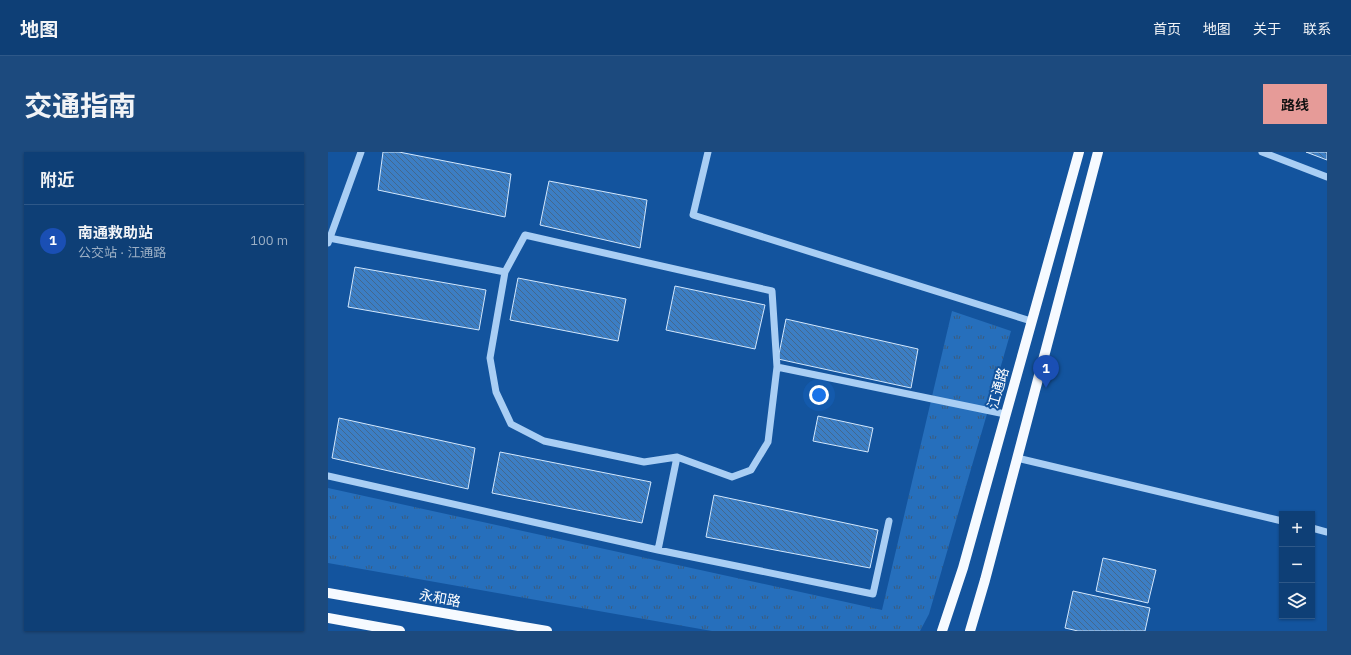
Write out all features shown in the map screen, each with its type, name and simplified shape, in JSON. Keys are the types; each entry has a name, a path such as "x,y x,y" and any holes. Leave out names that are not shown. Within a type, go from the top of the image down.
{"main road":[{"name":"江通路","path":"942,631 963,568 1079,152"},
{"path":"970,631 1098,152"},
{"name":"永和路","path":"328,593 547,631"},
{"path":"328,618 400,631"}],"street":[{"path":"361,152 329,241 505,272"},
{"path":"708,152 693,215 1031,321"},
{"path":"1262,152 1327,177"},
{"path":"525,235 772,291 777,367 768,442 751,470 732,477 677,457 644,462 544,441 511,424 496,392 490,358 505,272 525,235"},
{"path":"777,367 1005,414"},
{"path":"658,550 677,457"},
{"path":"1017,458 1279,520"},
{"path":"328,476 658,550 873,594 889,521"},
{"path":"1315,529 1327,532"}],"green space":[{"path":"952,311 1011,331 929,614 920,631 712,631 328,563 328,488 882,610"}],"building":[{"path":"383,152 399,152 511,174 505,217 378,190"},
{"path":"1306,152 1327,152 1327,160"},
{"path":"549,181 647,200 640,248 540,225"},
{"path":"355,267 486,290 479,330 348,307"},
{"path":"518,278 626,299 618,341 510,320"},
{"path":"675,286 765,305 755,349 666,330"},
{"path":"786,319 918,349 911,388 778,359"},
{"path":"818,416 873,428 868,452 813,441"},
{"path":"339,418 475,448 468,489 332,458"},
{"path":"500,452 651,482 642,523 492,493"},
{"path":"714,495 878,530 870,568 706,537"},
{"path":"1103,558 1156,570 1148,603 1096,591"},
{"path":"1073,591 1150,608 1145,631 1078,631 1065,628"}],"place":[{"name":"南通救助站","path":"1046,388"}]}
